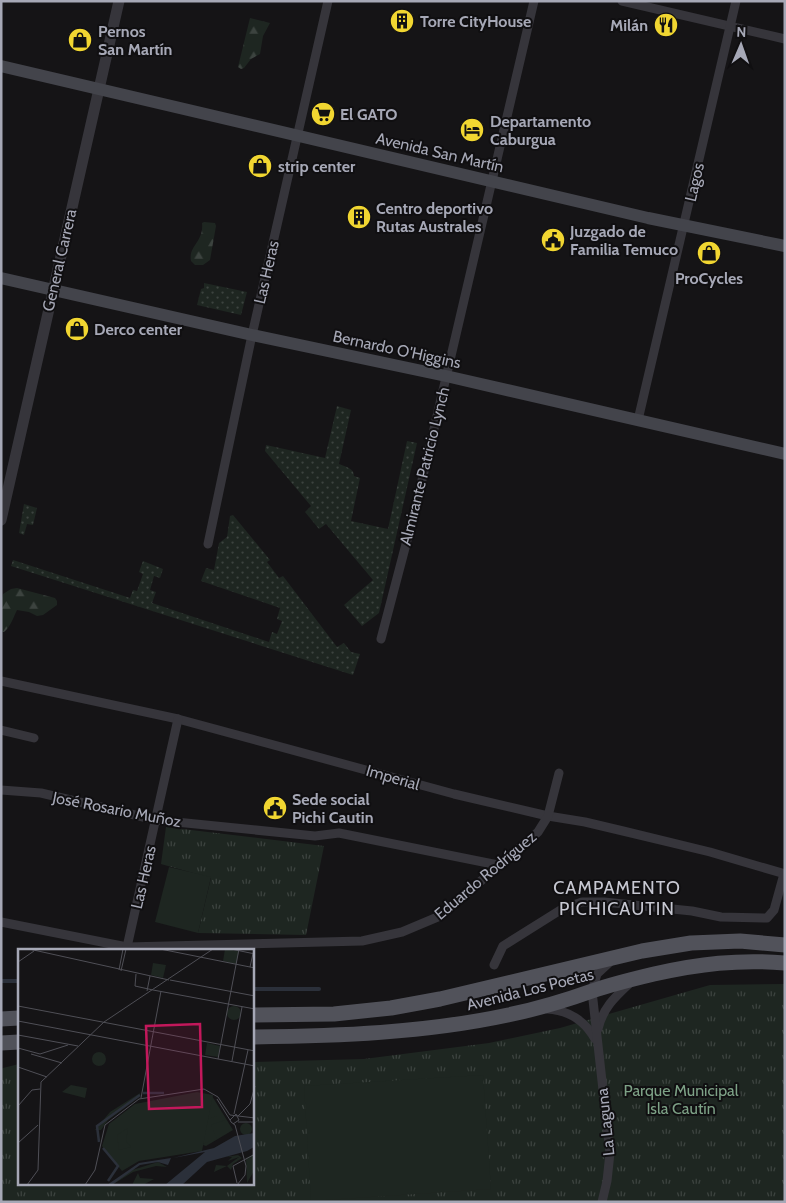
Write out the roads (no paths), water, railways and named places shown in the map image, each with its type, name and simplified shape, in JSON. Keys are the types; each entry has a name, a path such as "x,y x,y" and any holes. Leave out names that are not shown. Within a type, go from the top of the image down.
{"main road":[{"name":"Avenida San Martín","path":"1,66 492,181 785,246"},
{"name":"Bernardo O'Higgins","path":"1,278 252,335 446,376 785,454"},
{"name":"Avenida Los Poetas","path":"254,1015 334,1014 391,1008 440,999 666,946 699,942 740,941 785,945"},
{"name":"Avenida Los Poetas","path":"254,1037 375,1033 430,1029 534,1009 634,979 690,966 727,961 785,962"},
{"path":"1,1019 18,1018"},
{"path":"1,1043 18,1042"}],"street":[{"name":"General Carrera","path":"1,520 5,482 119,1"},
{"name":"Las Heras","path":"208,544 252,335 328,1"},
{"name":"Almirante Patricio Lynch","path":"381,639 414,510 534,1"},
{"path":"622,1 785,39"},
{"name":"Lagos","path":"638,420 736,1"},
{"name":"Imperial","path":"1,681 178,719 454,794 548,816 585,822 701,850 784,874"},
{"name":"Las Heras","path":"127,947 178,719"},
{"path":"1,730 34,738"},
{"path":"548,816 559,773"},
{"name":"José Rosario Muñoz","path":"1,790 41,793 156,820 315,836 339,833 498,865"},
{"name":"Eduardo Rodríguez","path":"1,922 127,947 362,941 382,938 440,916 538,832 548,816"},
{"path":"494,965 503,946 562,909 582,902 604,902 692,910 721,917 767,918 774,910 784,874"},
{"path":"592,991 594,980 601,969 618,957"},
{"path":"597,1041 599,1024 606,1008 617,994 634,979"},
{"name":"La Laguna","path":"592,991 610,1153 608,1181 602,1202"},
{"path":"534,1009 551,1009 568,1013 588,1028 597,1041"}],"waterway":[{"path":"1,981 18,981"},
{"path":"254,989 319,989"}],"place":[{"name":"Torre CityHouse","path":"402,21"},
{"name":"Milán","path":"666,25"},
{"name":"Pernos San Martín","path":"80,40"},
{"name":"El GATO","path":"323,114"},
{"name":"Departamento Caburgua","path":"472,130"},
{"name":"strip center","path":"260,166"},
{"name":"Centro deportivo Rutas Australes","path":"359,217"},
{"name":"Juzgado de Familia Temuco","path":"553,240"},
{"name":"ProCycles","path":"709,253"},
{"name":"Derco center","path":"77,329"},
{"name":"Sede social Pichi Cautin","path":"275,808"}],"district":[{"name":"CAMPAMENTO PICHICAUTIN","path":"617,898"}],"park label":[{"name":"Parque Municipal Isla Cautín","path":"681,1099"}]}
